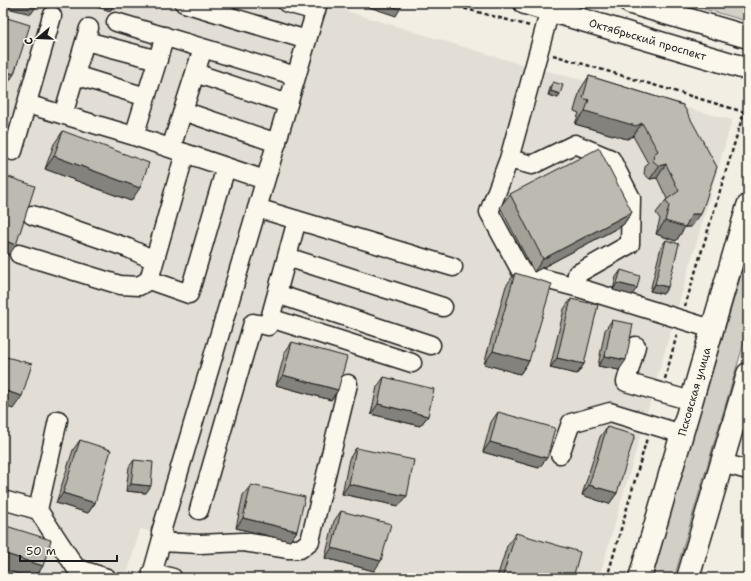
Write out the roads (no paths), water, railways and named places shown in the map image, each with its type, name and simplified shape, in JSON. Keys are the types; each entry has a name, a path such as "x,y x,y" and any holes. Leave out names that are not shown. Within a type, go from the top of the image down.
{"main road":[{"name":"Октябрьский проспект","path":"525,3 547,20 748,69"},
{"path":"630,3 748,37"},
{"name":"Псковская улица","path":"640,578 748,206"},
{"path":"688,578 748,374"}],"lane":[{"path":"184,3 307,40"},
{"path":"173,578 152,575 163,535 161,532 317,7 287,3"},
{"path":"13,151 52,16"},
{"path":"547,20 509,159 489,212 522,273 576,287 712,329"},
{"path":"116,22 296,76"},
{"path":"62,115 88,34 158,60"},
{"path":"134,136 165,36"},
{"path":"19,254 120,285 139,286 149,280 178,151 183,111 203,48"},
{"path":"195,73 288,104"},
{"path":"75,75 146,97"},
{"path":"27,104 134,136 266,180"},
{"path":"183,111 277,143"},
{"path":"509,159 532,165 575,144 611,159 632,198 630,244 577,274 576,287"},
{"path":"149,280 189,294 226,167"},
{"path":"257,208 453,267"},
{"path":"32,215 128,248 154,260"},
{"path":"199,510 254,323 268,326 297,220"},
{"path":"287,257 443,307"},
{"path":"277,294 431,345"},
{"path":"270,318 412,363"},
{"path":"636,346 626,382 692,401"},
{"path":"161,542 200,544 243,542 289,549 300,549 310,541 348,384"},
{"path":"560,454 571,423 610,412 682,434"},
{"path":"38,510 58,420"},
{"path":"722,463 748,470"},
{"path":"3,500 38,510 76,568 107,578"}]}
